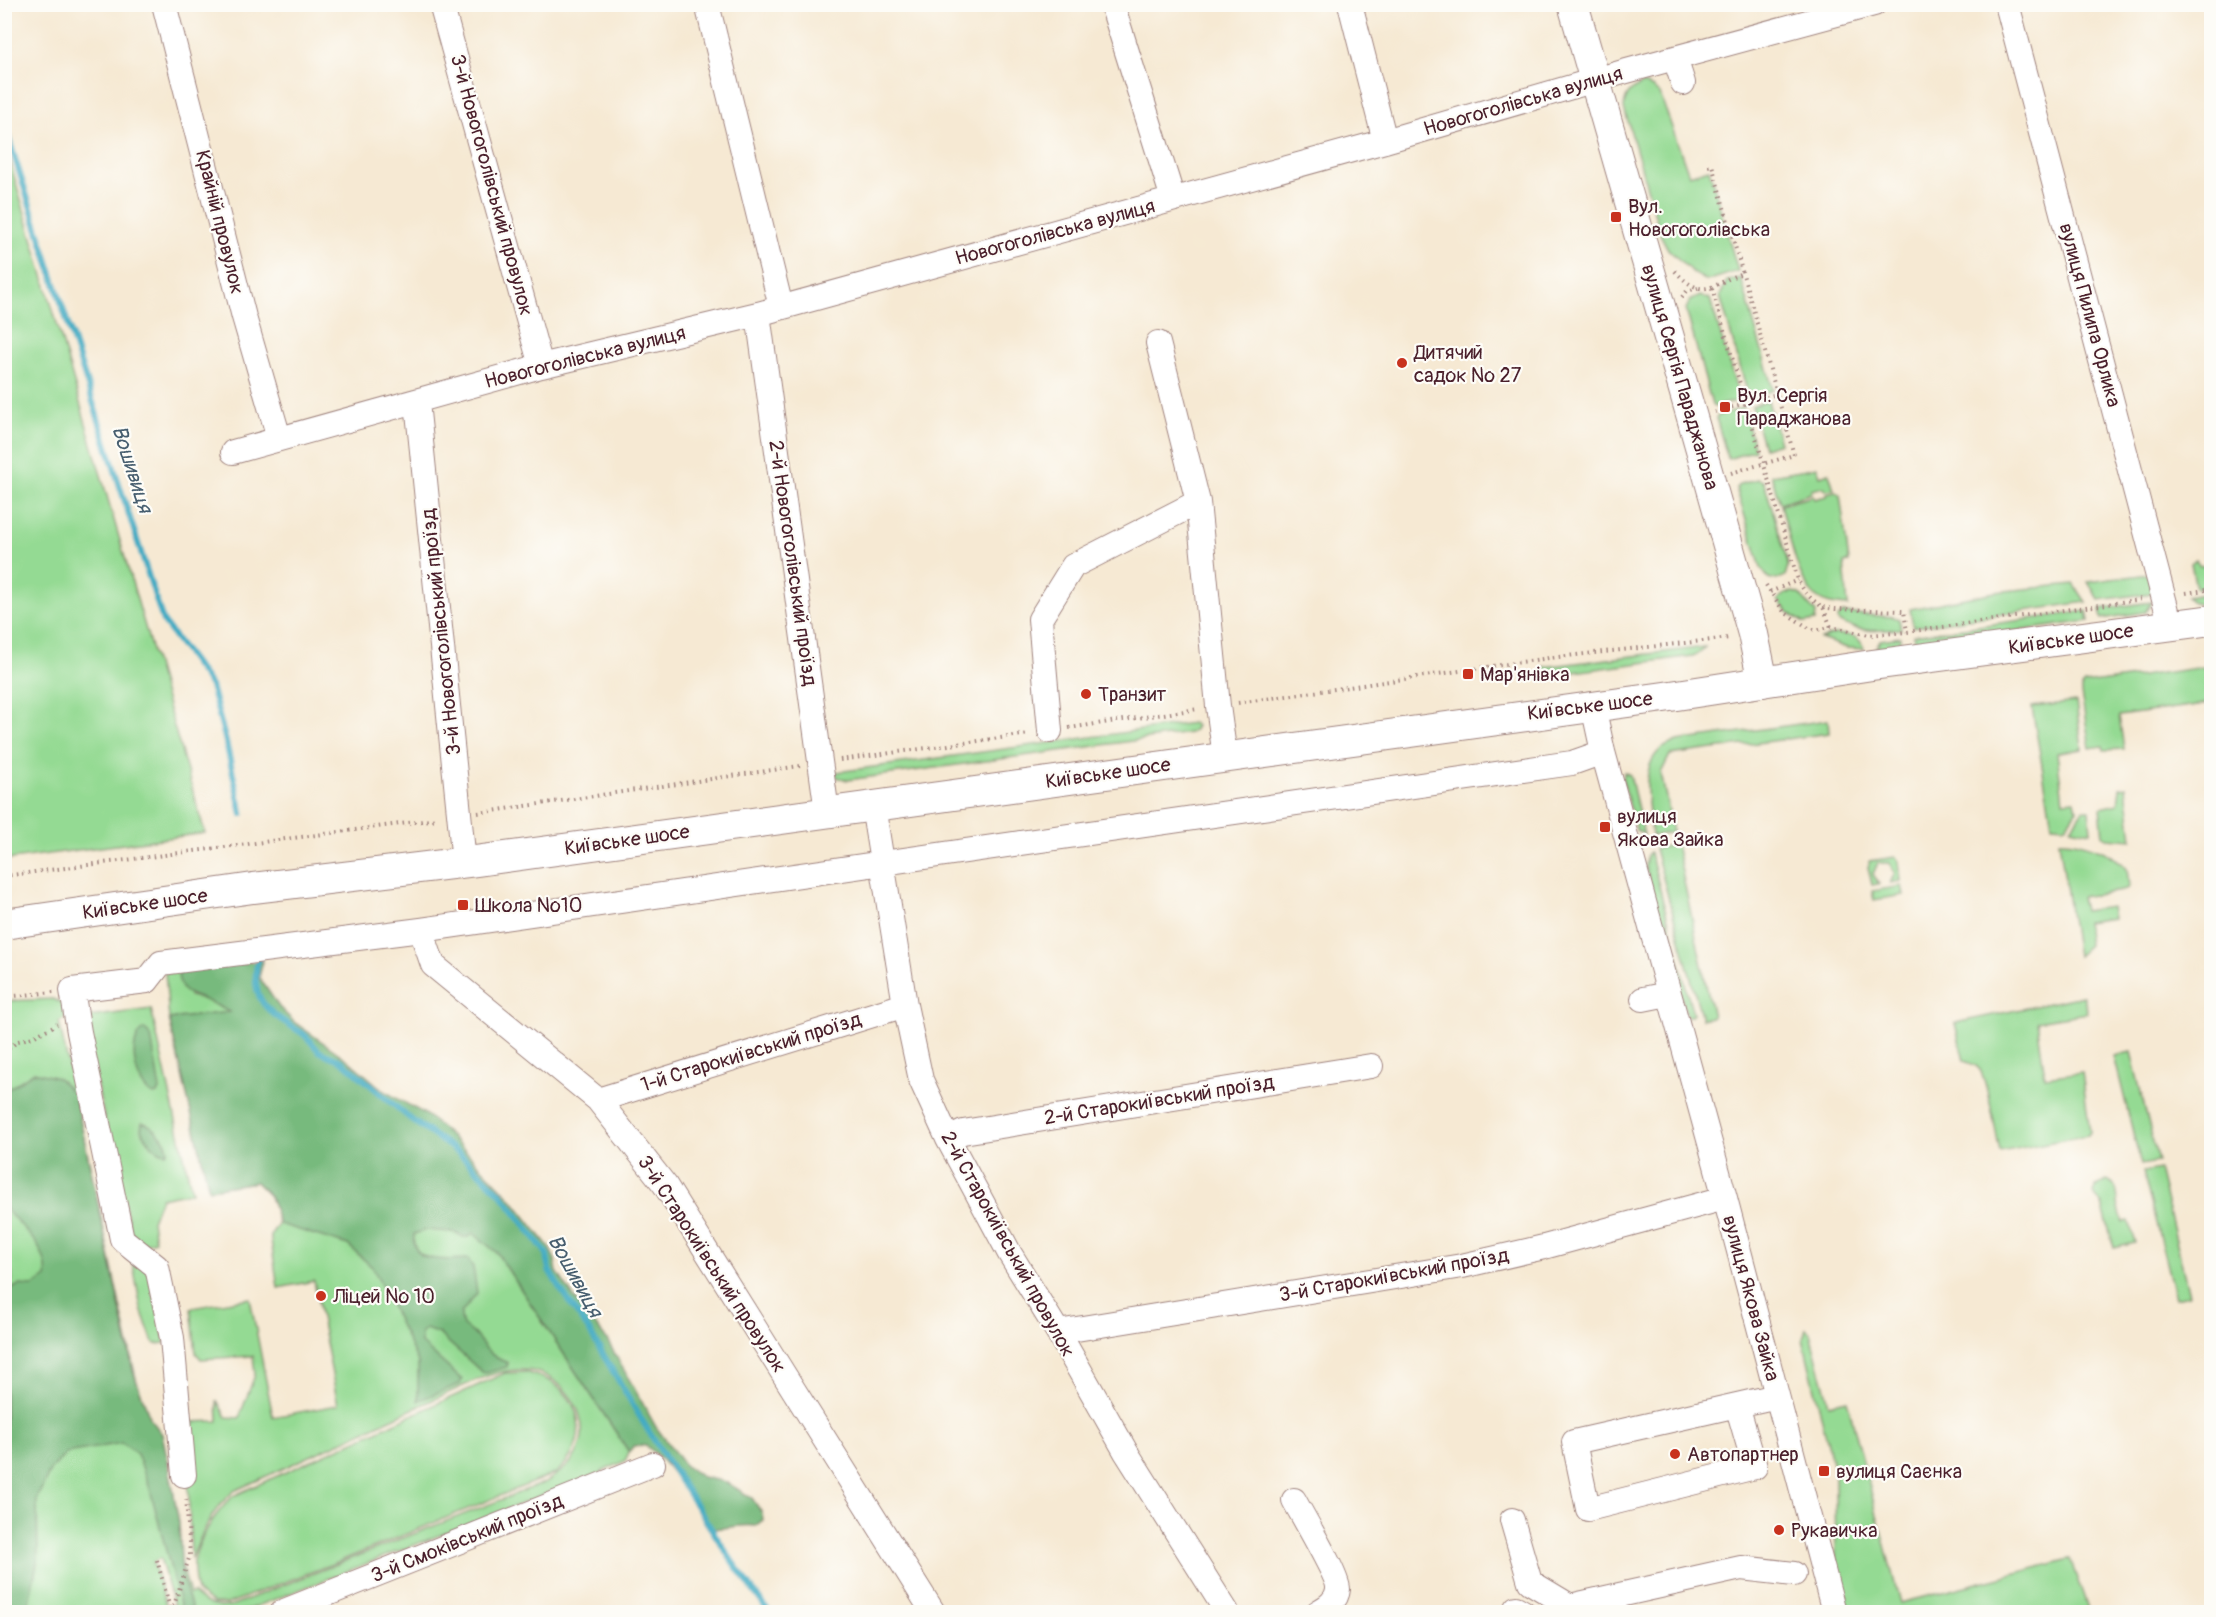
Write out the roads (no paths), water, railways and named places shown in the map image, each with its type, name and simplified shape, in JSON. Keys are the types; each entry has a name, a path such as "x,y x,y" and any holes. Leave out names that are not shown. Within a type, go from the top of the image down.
{"main road":[{"name":"вулиця Сергія Параджанова","path":"1573,4 1753,634 1763,682"},
{"name":"Київське шосе","path":"4,924 2211,620"}],"street":[{"name":"Крайній провулок","path":"164,4 241,306 279,438"},
{"name":"3-й Новогоголівський провулок","path":"441,4 541,366"},
{"name":"2-й Новогоголівський проїзд","path":"707,4 769,311 819,763 827,812"},
{"path":"1112,4 1173,199"},
{"path":"1350,4 1385,141"},
{"name":"Новогоголівська вулиця","path":"233,452 541,366 769,311 1874,4"},
{"name":"вулиця Пилипа Орлика","path":"2007,4 2171,626"},
{"path":"1675,58 1683,83"},
{"path":"1158,343 1198,502 1225,757"},
{"name":"3-й Новогоголівський проїзд","path":"417,402 464,862"},
{"path":"1050,731 1040,619 1073,566 1198,502"},
{"name":"вулиця Якова Зайка","path":"1593,706 1603,752 1725,1198 1834,1612"},
{"path":"184,1475 172,1338 157,1267 122,1239 72,990 147,981 161,963 421,930 1572,763 1603,752"},
{"name":"2-й Старокиївський провулок","path":"873,806 905,1005 921,1080 948,1139 1010,1254 1058,1332 1126,1452 1227,1612"},
{"name":"3-й Старокиївський провулок","path":"421,930 434,965 598,1100 665,1185 933,1612"},
{"path":"1642,999 1668,994"},
{"name":"1-й Старокиївський проїзд","path":"598,1100 905,1005"},
{"name":"2-й Старокиївський проїзд","path":"948,1139 963,1132 1371,1066"},
{"name":"3-й Старокиївський проїзд","path":"1058,1332 1462,1266 1725,1198"},
{"path":"1737,1405 1755,1467 1588,1509 1574,1442 1737,1405 1777,1396"},
{"name":"3-й Смоківський проїзд","path":"282,1612 653,1464"},
{"path":"1294,1500 1339,1586 1336,1597 1326,1608 1318,1612"},
{"path":"1512,1520 1530,1582 1570,1606 1741,1568 1794,1574"},
{"path":"1614,1612 1822,1568"}],"waterway":[{"name":"Вошивиця","path":"4,124 163,621 211,686 242,814"},
{"name":"Вошивиця","path":"258,959 256,986 264,1005 271,1012 304,1035 320,1052 343,1062 413,1121 459,1153 502,1195 547,1254 549,1270 559,1287 588,1329 649,1432 734,1564 769,1612"}],"place":[{"name":"Вул. Новогоголівська","path":"1616,217"},
{"name":"Дитячий садок № 27","path":"1402,363"},
{"name":"Вул. Сергія Параджанова","path":"1725,407"},
{"name":"Мар'янівка","path":"1468,674"},
{"name":"Транзит","path":"1086,694"},
{"name":"вулиця Якова Зайка","path":"1605,827"},
{"name":"Школа №10","path":"463,905"},
{"name":"Ліцей № 10","path":"321,1296"},
{"name":"Автопартнер","path":"1675,1454"},
{"name":"вулиця Саєнка","path":"1824,1471"},
{"name":"Рукавичка","path":"1779,1530"}]}
